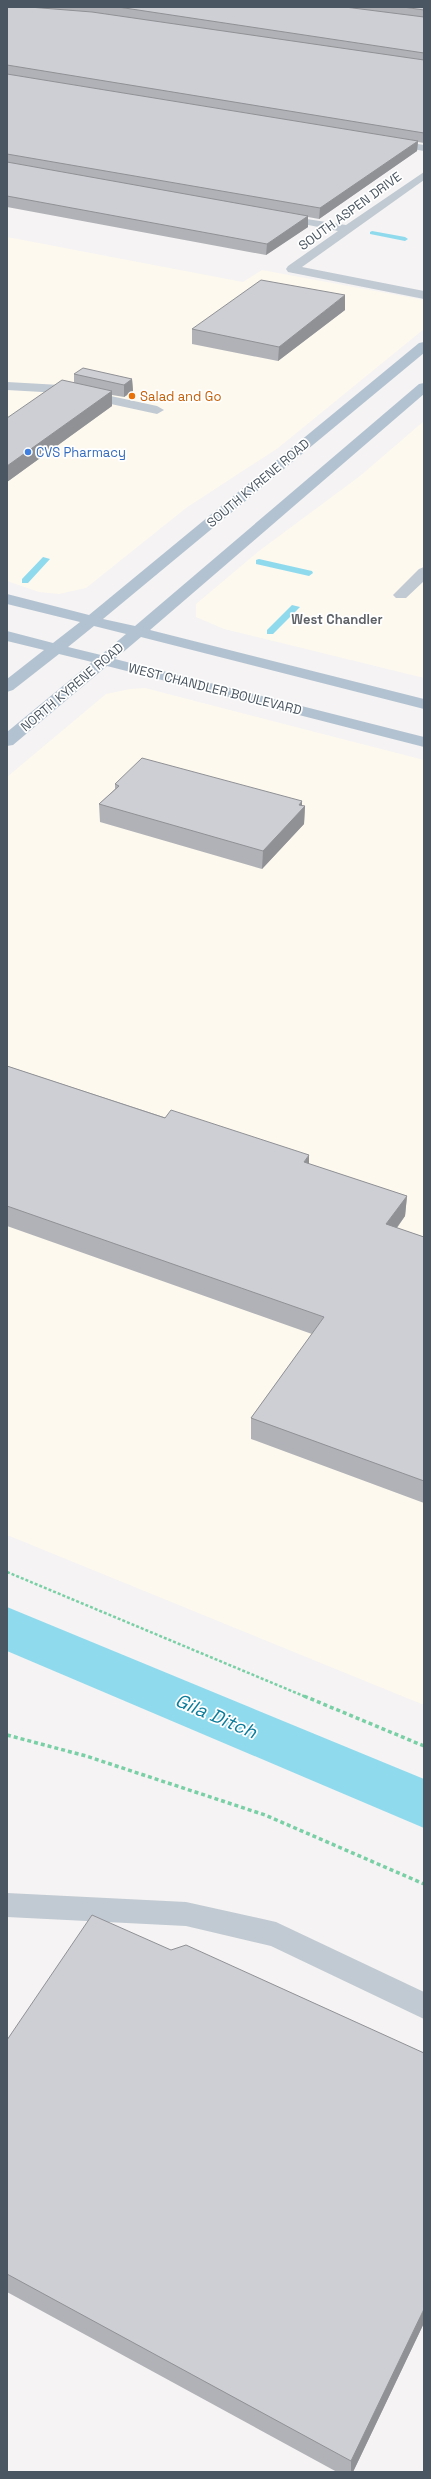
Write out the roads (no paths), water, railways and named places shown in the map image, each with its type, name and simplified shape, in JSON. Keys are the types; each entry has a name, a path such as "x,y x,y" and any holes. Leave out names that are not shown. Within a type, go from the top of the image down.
{"main road":[{"name":"SOUTH KYRENE ROAD","path":"92,620 424,346"},
{"path":"138,632 424,387"},
{"path":"314,437 362,419 393,414"},
{"path":"7,599 424,704"},
{"path":"7,687 92,620"},
{"name":"NORTH KYRENE ROAD","path":"7,741 138,632"},
{"name":"WEST CHANDLER BOULEVARD","path":"7,636 424,742"}],"street":[{"path":"377,140 424,148"},
{"name":"SOUTH ASPEN DRIVE","path":"424,175 292,269 424,295"},
{"path":"267,214 348,229"},
{"path":"7,386 60,389 157,410"},
{"path":"401,595 424,572"},
{"path":"7,1905 186,1914 276,1935 424,2006"}],"waterway":[{"path":"372,233 405,239"},
{"path":"25,581 46,559"},
{"path":"259,562 309,573"},
{"path":"270,632 295,607"},
{"name":"Gila Ditch","path":"7,1628 424,1804"}],"place":[{"name":"Salad and Go","path":"132,396"},
{"name":"CVS Pharmacy","path":"28,452"}],"district":[{"name":"West Chandler","path":"337,619"}]}
